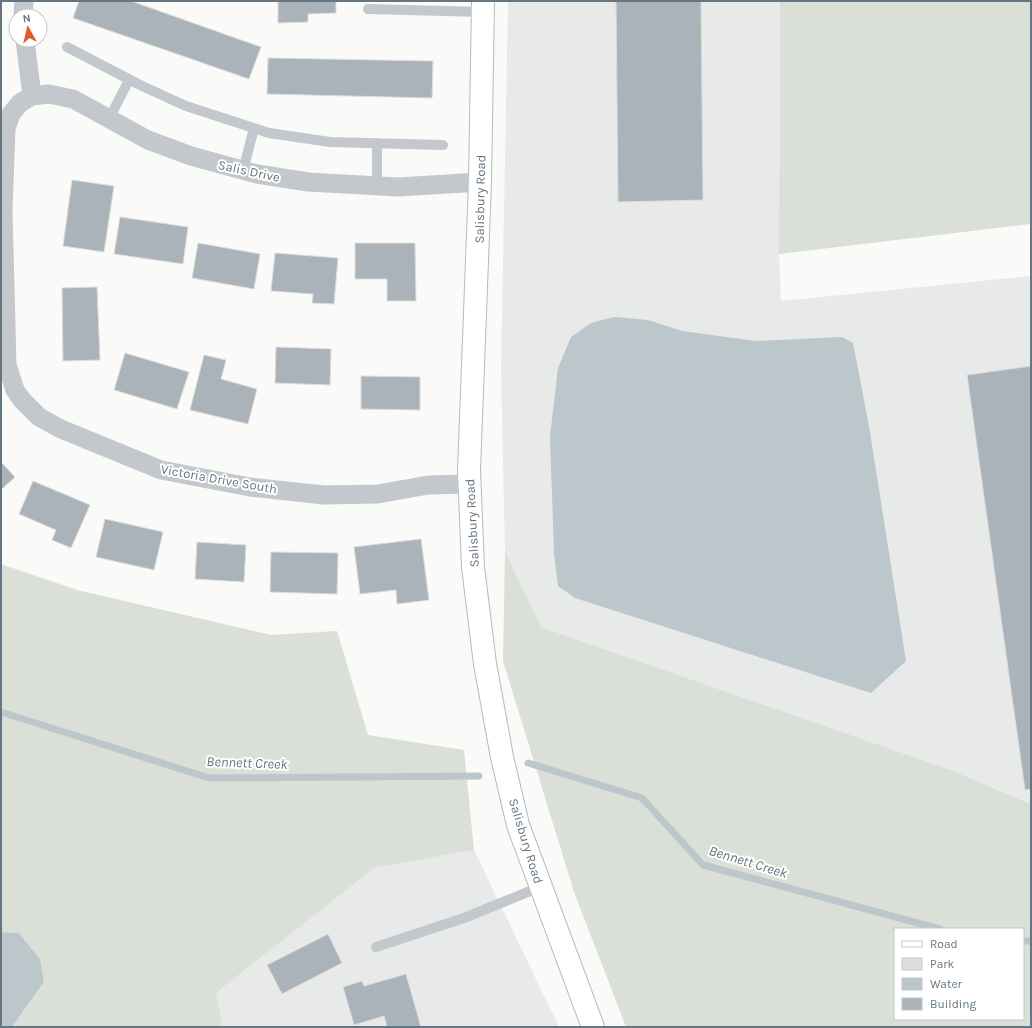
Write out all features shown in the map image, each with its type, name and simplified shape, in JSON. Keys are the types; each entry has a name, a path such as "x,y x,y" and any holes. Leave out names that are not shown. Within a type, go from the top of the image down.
{"street":[{"name":"Salisbury Road","path":"483,7 480,182 469,470 473,567 485,664 502,757 518,825 593,1027"},
{"path":"26,48 32,96"},
{"name":"Salis Drive","path":"32,96 50,94 73,99 148,140 191,156 244,171 308,182 398,187 480,182"},
{"name":"Victoria Drive South","path":"32,96 20,103 11,114 6,128 3,211 7,365 16,390 22,400 39,417 61,428 161,470 250,487 324,495 378,494 428,485 470,484"}],"lane":[{"path":"368,9 483,7"},
{"path":"67,47 130,80 186,106 269,133 330,142 443,145"},
{"path":"109,119 130,80"},
{"path":"244,171 254,128"},
{"path":"377,143 377,185"},
{"path":"376,946 464,918 540,887"}],"shaded area":[{"path":"508,1 780,1 779,254 781,301 1031,276 1031,804 951,770 541,627 505,551 501,369"},
{"path":"474,850 559,1027 223,1027 216,993 374,868"}],"green space":[{"path":"780,1 1031,1 1031,224 779,254"},
{"path":"505,551 541,627 951,770 1031,804 1031,1027 626,1027 574,892 503,661"},
{"path":"1,564 77,590 271,635 337,631 368,735 464,750 474,850 374,868 216,993 223,1027 12,1027 44,982 40,959 19,933 1,932"}],"water":[{"path":"614,317 648,320 682,331 756,341 842,337 853,343 869,426 906,661 871,693 575,598 558,586 554,553 550,437 558,368 571,337 591,323"},
{"path":"1,932 19,933 40,959 44,982 12,1027 1,1027"}],"building":[{"path":"79,1 131,1 261,47 249,79 73,18"},
{"path":"278,1 336,1 336,13 308,14 308,22 278,23"},
{"path":"616,1 701,1 703,200 618,202"},
{"path":"268,58 433,61 432,98 267,94"},
{"path":"72,180 114,186 104,252 63,246"},
{"path":"120,217 188,227 183,264 114,254"},
{"path":"198,243 260,254 254,289 192,278"},
{"path":"355,243 415,243 416,301 387,301 387,279 355,279"},
{"path":"275,253 338,258 334,304 312,303 313,294 271,291"},
{"path":"97,287 100,360 63,361 62,288"},
{"path":"276,347 331,349 330,385 275,383"},
{"path":"125,353 189,372 177,409 114,390"},
{"path":"204,355 226,360 221,379 257,389 248,424 190,410"},
{"path":"1031,366 1031,789 1025,790 967,375"},
{"path":"361,376 420,377 420,410 361,409"},
{"path":"1,462 15,477 1,490"},
{"path":"33,481 90,505 71,548 52,540 56,530 19,514"},
{"path":"105,519 163,532 154,570 96,557"},
{"path":"421,539 429,600 397,604 396,590 360,594 354,547"},
{"path":"197,542 246,545 244,582 195,579"},
{"path":"271,552 338,553 337,594 270,592"},
{"path":"328,934 342,963 282,994 267,965"},
{"path":"406,974 421,1027 387,1027 384,1016 354,1025 343,987 362,981 364,986"}],"waterway":[{"name":"Bennett Creek","path":"1,712 209,778 479,776"},
{"name":"Bennett Creek","path":"528,763 642,798 703,865 936,928"},
{"name":"Bennett Creek","path":"1024,941 1031,941"}]}
